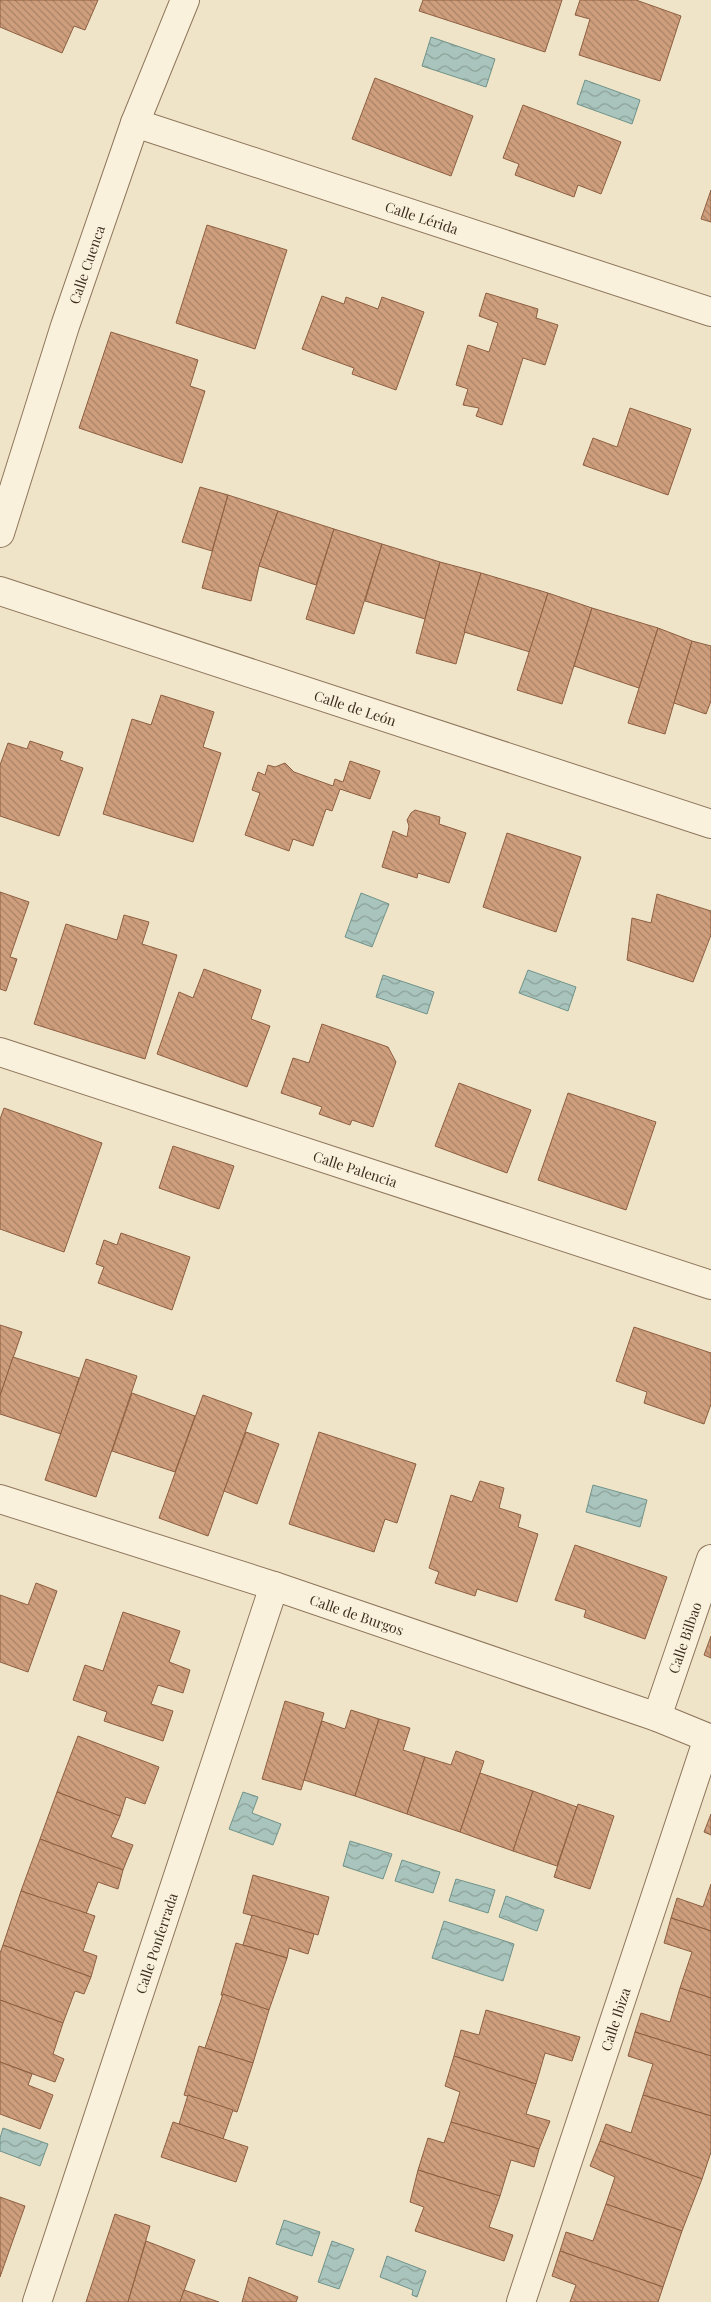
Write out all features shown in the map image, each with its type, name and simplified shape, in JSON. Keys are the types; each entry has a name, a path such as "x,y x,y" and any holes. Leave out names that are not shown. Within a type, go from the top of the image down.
{"street":[{"name":"Calle Cuenca","path":"0,532 65,326 135,123 184,0"},
{"name":"Calle Lérida","path":"135,123 711,312"},
{"name":"Calle de León","path":"0,591 711,824"},
{"name":"Calle Palencia","path":"0,1052 711,1285"},
{"name":"Calle de Burgos","path":"0,1499 274,1586 657,1716 709,1739"},
{"name":"Calle Bilbao","path":"657,1716 711,1559"},
{"name":"Calle Ponferrada","path":"37,2302 274,1586"},
{"name":"Calle Ibiza","path":"521,2302 709,1739"}],"water":[{"path":"431,37 495,59 486,87 422,66"},
{"path":"585,80 640,100 632,124 577,104"},
{"path":"361,893 389,904 372,947 345,937"},
{"path":"528,970 576,987 568,1011 519,993"},
{"path":"383,975 434,992 427,1014 376,997"},
{"path":"593,1485 647,1500 640,1527 586,1512"},
{"path":"243,1792 258,1797 252,1813 281,1824 273,1845 229,1829"},
{"path":"350,1841 392,1854 383,1879 343,1866"},
{"path":"402,1860 440,1872 433,1893 395,1881"},
{"path":"456,1879 495,1890 488,1913 449,1901"},
{"path":"506,1896 544,1910 537,1931 499,1917"},
{"path":"444,1921 514,1944 503,1981 432,1958"},
{"path":"3,2128 48,2144 40,2166 0,2151 0,2138"},
{"path":"284,2220 320,2232 312,2256 276,2244"},
{"path":"332,2241 354,2249 339,2289 318,2282"},
{"path":"387,2256 426,2271 417,2297 412,2295 413,2290 380,2277"}],"building":[{"path":"0,0 98,0 85,30 74,26 62,53 0,27"},
{"path":"423,0 562,0 545,52 419,11"},
{"path":"580,0 636,0 681,16 660,81 579,55 590,19 575,15"},
{"path":"375,78 473,116 451,176 352,139"},
{"path":"523,105 621,142 601,194 578,185 574,197 515,175 519,164 503,158"},
{"path":"711,190 711,222 701,219"},
{"path":"207,225 287,250 255,349 176,323"},
{"path":"486,293 538,309 536,318 558,325 545,365 523,358 502,425 476,416 479,408 463,405 468,389 456,385 468,345 489,352 498,323 479,316"},
{"path":"322,296 344,304 346,297 378,309 382,297 424,312 396,390 352,374 354,368 302,349"},
{"path":"111,332 198,360 190,386 205,391 182,463 79,428"},
{"path":"630,408 691,429 668,495 583,465 593,438 617,447"},
{"path":"200,487 228,495 212,551 182,542"},
{"path":"228,495 278,511 259,566 251,601 202,588"},
{"path":"278,511 334,529 316,585 259,566"},
{"path":"334,529 382,544 354,634 306,619"},
{"path":"382,544 440,562 425,619 365,601"},
{"path":"440,562 481,573 456,664 416,653"},
{"path":"481,573 548,593 530,652 464,632"},
{"path":"548,593 592,608 562,704 517,690"},
{"path":"592,608 658,628 639,688 574,666"},
{"path":"658,628 692,641 665,734 628,723"},
{"path":"692,641 711,646 711,701 706,714 674,703"},
{"path":"161,695 214,712 203,747 221,753 193,842 103,814 132,719 151,725"},
{"path":"30,741 63,752 60,760 83,768 59,836 0,816 0,765 8,743 27,749"},
{"path":"350,761 380,771 370,799 340,789 332,811 326,809 313,846 293,839 289,851 245,835 260,793 252,790 258,772 265,775 268,765 275,767 285,763 294,772 333,786 335,779 343,782"},
{"path":"415,810 440,817 439,824 466,833 449,883 418,873 417,878 382,867 393,831 407,837 409,826 407,820"},
{"path":"507,833 581,857 556,932 483,907"},
{"path":"0,892 29,902 10,957 17,959 6,991 0,989"},
{"path":"657,894 711,911 711,935 693,982 627,960 632,918 651,923"},
{"path":"124,915 149,922 142,944 177,955 145,1059 34,1024 66,924 117,940"},
{"path":"204,969 261,990 251,1019 270,1026 247,1087 157,1054 179,992 193,998"},
{"path":"322,1024 388,1047 396,1062 373,1127 352,1120 350,1125 319,1114 322,1107 281,1093 293,1058 309,1063"},
{"path":"459,1083 531,1110 507,1173 435,1146"},
{"path":"568,1093 656,1122 626,1210 538,1180"},
{"path":"4,1108 102,1143 64,1252 0,1229 0,1119"},
{"path":"173,1146 234,1166 219,1209 159,1188"},
{"path":"121,1233 190,1257 172,1310 98,1283 104,1267 96,1264 104,1240 117,1245"},
{"path":"0,1325 22,1332 0,1396"},
{"path":"634,1327 711,1353 711,1404 704,1424 644,1403 647,1392 616,1381"},
{"path":"13,1357 79,1378 61,1434 0,1414 0,1396"},
{"path":"86,1359 137,1376 96,1497 45,1480"},
{"path":"132,1393 195,1416 175,1472 112,1451"},
{"path":"203,1395 252,1413 208,1536 159,1518"},
{"path":"246,1432 279,1444 257,1504 224,1491"},
{"path":"319,1432 416,1464 397,1523 385,1519 374,1552 289,1524"},
{"path":"480,1481 504,1488 499,1508 521,1515 518,1527 538,1534 517,1602 477,1589 475,1596 435,1583 439,1572 429,1568 451,1495 472,1502"},
{"path":"575,1545 667,1577 645,1639 584,1617 586,1610 555,1600"},
{"path":"36,1583 57,1591 28,1672 0,1662 0,1595 28,1605"},
{"path":"123,1612 180,1631 169,1662 190,1670 183,1693 158,1685 151,1704 173,1711 163,1741 104,1721 107,1712 73,1700 85,1665 103,1671"},
{"path":"711,1636 711,1658 704,1655"},
{"path":"285,1701 324,1713 301,1790 262,1779"},
{"path":"351,1710 379,1719 355,1796 304,1780 322,1721 345,1729"},
{"path":"379,1719 410,1728 403,1750 425,1757 407,1814 355,1796"},
{"path":"78,1736 159,1767 145,1804 126,1797 120,1816 57,1792"},
{"path":"456,1751 484,1761 460,1832 407,1814 425,1757 451,1765"},
{"path":"480,1773 533,1791 513,1851 460,1832"},
{"path":"533,1791 577,1807 557,1866 513,1851"},
{"path":"57,1792 120,1816 111,1837 133,1845 123,1870 40,1839"},
{"path":"578,1804 614,1816 590,1889 554,1877"},
{"path":"711,1814 711,1835 704,1832"},
{"path":"40,1839 123,1870 118,1889 98,1882 86,1914 21,1891"},
{"path":"253,1875 329,1897 318,1935 243,1913"},
{"path":"711,1884 711,1931 671,1918 677,1898 703,1907"},
{"path":"21,1891 95,1916 83,1951 97,1956 91,1977 3,1945"},
{"path":"252,1915 314,1934 308,1954 289,1948 287,1958 243,1945"},
{"path":"671,1918 711,1931 711,1998 680,1988 692,1952 664,1943"},
{"path":"236,1943 287,1958 269,2010 221,1995"},
{"path":"3,1945 91,1977 84,1994 75,1991 63,2023 0,2000 0,1953"},
{"path":"680,1988 711,1998 711,2056 635,2032 641,2013 670,2022"},
{"path":"223,1994 269,2010 253,2063 205,2048"},
{"path":"0,2000 63,2023 53,2054 64,2059 55,2082 0,2062"},
{"path":"486,2010 580,2037 572,2061 545,2053 536,2084 454,2056 461,2030 479,2035"},
{"path":"635,2032 711,2056 711,2116 643,2095 653,2064 628,2056"},
{"path":"199,2046 253,2063 237,2112 184,2095"},
{"path":"454,2056 536,2084 526,2114 550,2121 539,2149 451,2122 460,2092 445,2086"},
{"path":"0,2062 32,2074 28,2085 53,2095 40,2129 0,2114"},
{"path":"188,2095 233,2110 223,2139 179,2124"},
{"path":"643,2095 711,2116 711,2152 702,2179 600,2141 606,2124 631,2133"},
{"path":"173,2122 248,2147 236,2182 161,2157"},
{"path":"451,2122 539,2149 534,2167 511,2160 500,2196 418,2170 428,2138 444,2143"},
{"path":"600,2141 702,2179 682,2231 606,2204 615,2177 590,2166"},
{"path":"418,2170 500,2196 489,2227 513,2235 504,2261 415,2231 424,2207 410,2202"},
{"path":"0,2197 25,2206 0,2277"},
{"path":"606,2204 682,2231 663,2287 560,2251 566,2232 593,2241"},
{"path":"115,2214 150,2226 128,2302 86,2302"},
{"path":"146,2241 195,2260 180,2302 128,2302"},
{"path":"560,2251 663,2287 658,2302 570,2302 576,2285 552,2276"},
{"path":"249,2277 298,2297 296,2302 242,2302"},
{"path":"184,2290 219,2302 180,2302"}]}
